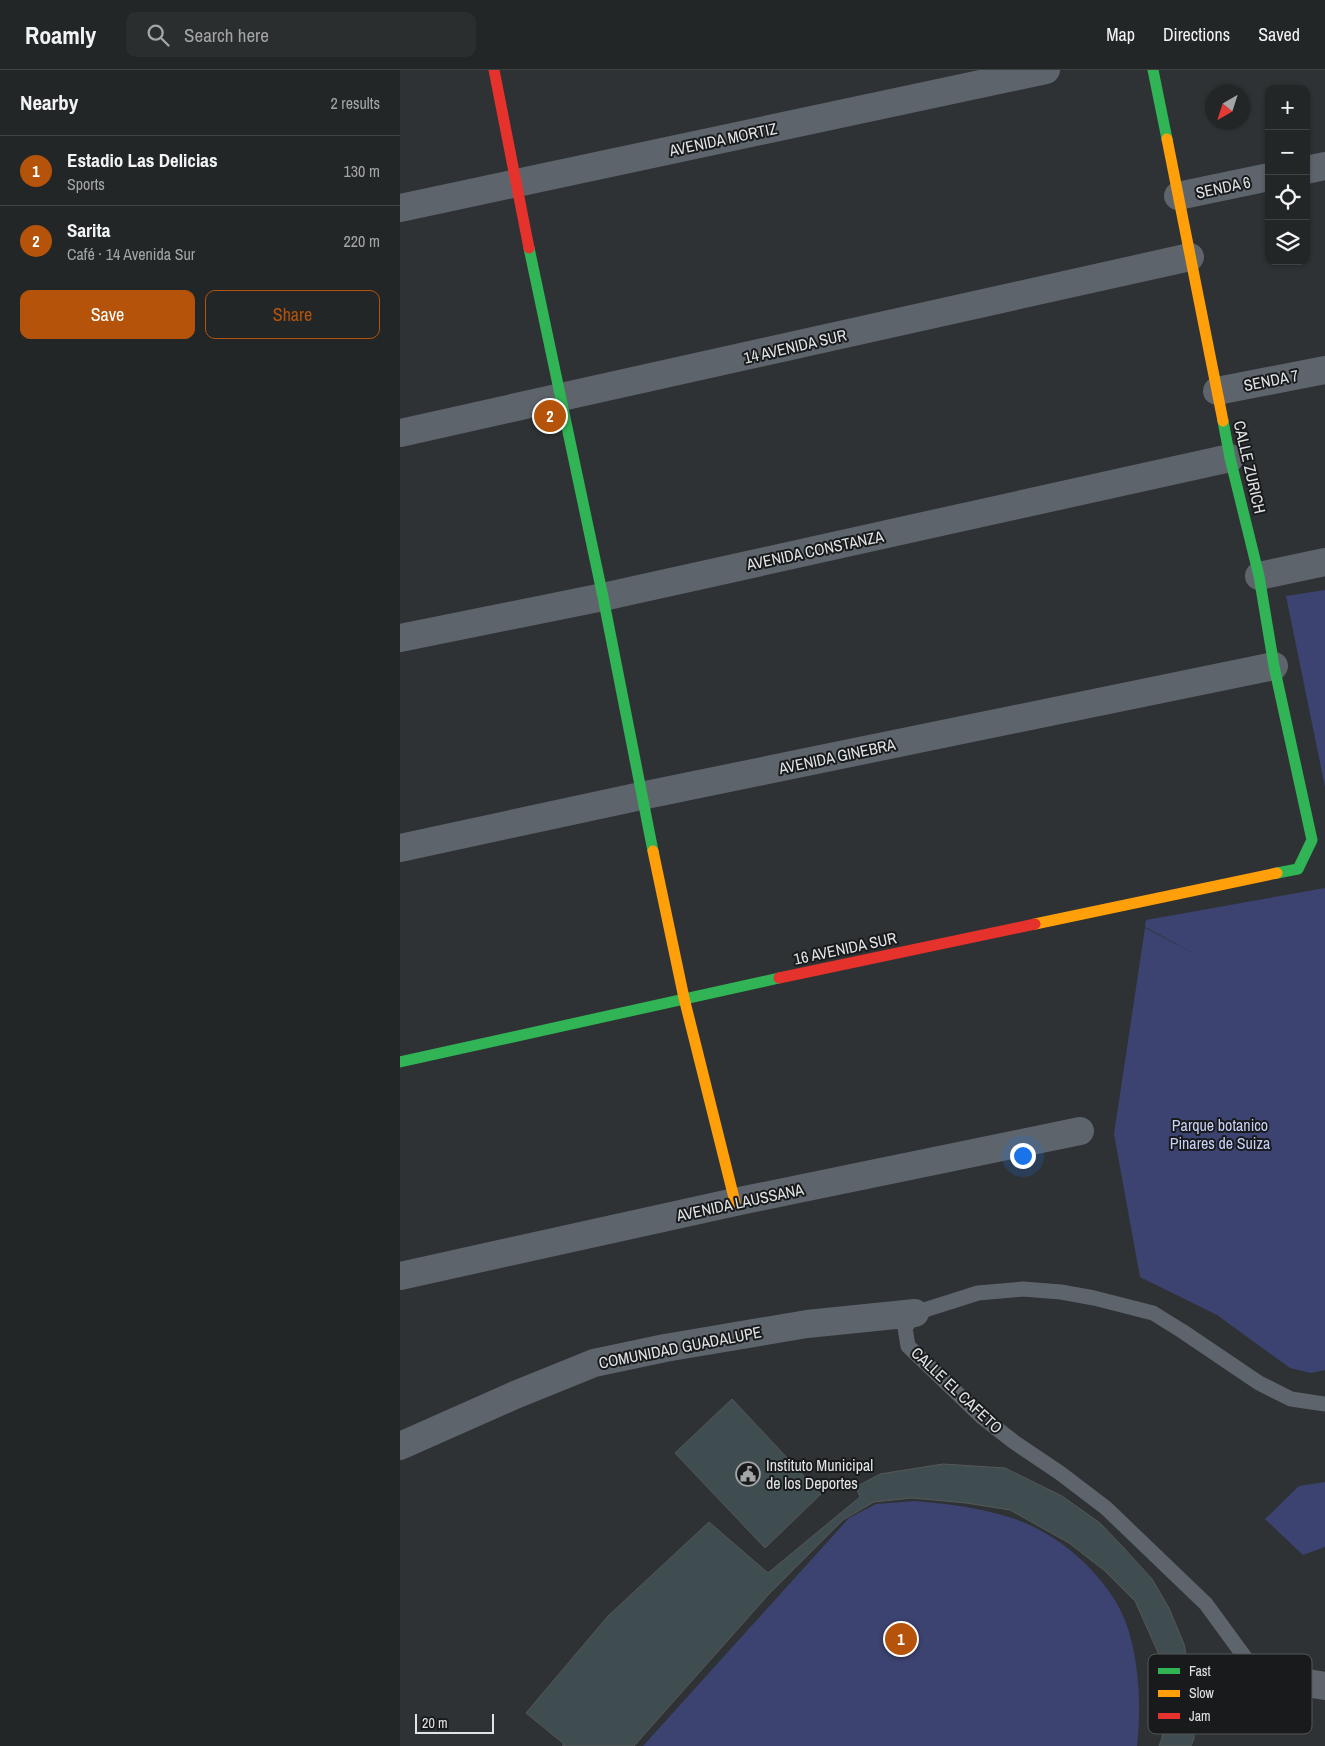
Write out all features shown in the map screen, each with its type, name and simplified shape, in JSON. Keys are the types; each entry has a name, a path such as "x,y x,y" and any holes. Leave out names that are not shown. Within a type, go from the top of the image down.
{"street":[{"path":"494,70 515,184 562,398 641,796 684,998 735,1202"},
{"name":"AVENIDA MORTIZ","path":"400,208 1046,70"},
{"name":"CALLE ZURICH","path":"1153,70 1230,458 1259,576 1274,666 1312,840 1298,869"},
{"path":"1310,169 1325,166"},
{"name":"SENDA 6","path":"1178,196 1265,178"},
{"name":"14 AVENIDA SUR","path":"400,433 1190,257"},
{"name":"SENDA 7","path":"1217,390 1325,370"},
{"name":"AVENIDA CONSTANZA","path":"400,638 603,597 1230,458"},
{"path":"1259,576 1325,562"},
{"name":"AVENIDA GINEBRA","path":"400,848 641,796 1274,666"},
{"name":"16 AVENIDA SUR","path":"400,1062 684,998 1298,869"},
{"name":"AVENIDA LAUSSANA","path":"400,1276 735,1202 1080,1130"},
{"name":"COMUNIDAD GUADALUPE","path":"400,1446 515,1395 594,1363 665,1348 798,1326 915,1313"},
{"name":"CALLE EL CAFETO","path":"1312,1684 1325,1686"}],"lane":[{"path":"915,1313 978,1293 1023,1289 1061,1292 1094,1298 1152,1313 1259,1383 1291,1399 1325,1404"},
{"name":"CALLE EL CAFETO","path":"915,1313 905,1328 908,1346 942,1376 982,1417 1106,1508 1206,1604 1243,1654"}],"green space":[{"path":"1325,590 1325,787 1286,596"},
{"name":"Parque botanico Pinares de Suiza","path":"1325,888 1325,1370 1311,1373 1290,1368 1217,1315 1140,1277 1114,1134 1145,928 1201,957 1145,927 1146,920"},
{"path":"1325,1482 1325,1547 1303,1555 1265,1519 1299,1486"},
{"path":"915,1501 966,1507 1015,1519 1045,1533 1073,1552 1085,1563 1107,1588 1116,1602 1130,1634 1139,1692 1137,1746 643,1746 849,1518 876,1504"}],"building":[{"name":"Instituto Municipal de los Deportes","path":"732,1399 821,1494 765,1548 675,1453"},
{"path":"943,1464 1005,1468 1062,1496 1100,1523 1152,1579 1169,1608 1184,1644 1186,1654 1159,1654 1135,1601 1105,1571 1069,1543 1010,1510 966,1503 912,1498 874,1502 843,1520 769,1594 634,1746 562,1746 564,1744 526,1713 608,1616 709,1522 768,1573 860,1497 856,1487 880,1474"},
{"path":"1163,1734 1194,1734 1191,1746 1159,1746"}],"traffic: fast":[{"path":"1153,70 1167,139"},
{"path":"529,248 603,597 653,851"},
{"path":"1223,421 1230,458 1259,576 1274,666 1312,840 1298,869 1277,873"},
{"path":"400,1062 779,978"}],"traffic: slow":[{"path":"1167,139 1223,421"},
{"path":"653,851 684,998 735,1202"},
{"path":"1035,924 1277,873"}],"traffic: jam":[{"path":"494,70 529,248"},
{"path":"779,978 1035,924"}],"place":[{"name":"Sarita","path":"550,416"},
{"name":"Instituto Municipal de los Deportes","path":"748,1474"},
{"name":"Estadio Las Delicias","path":"901,1639"}]}
